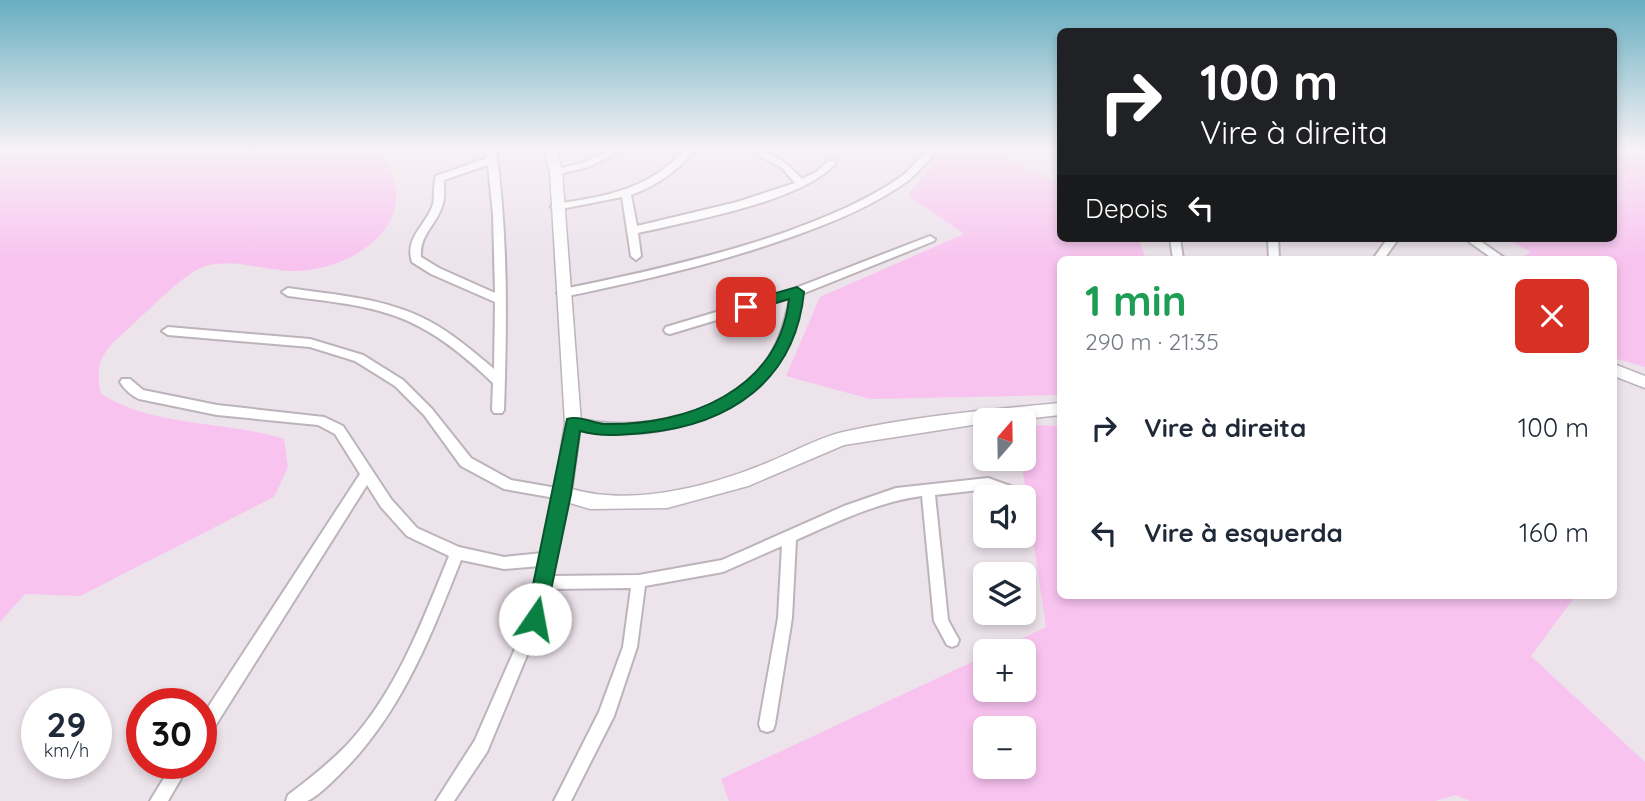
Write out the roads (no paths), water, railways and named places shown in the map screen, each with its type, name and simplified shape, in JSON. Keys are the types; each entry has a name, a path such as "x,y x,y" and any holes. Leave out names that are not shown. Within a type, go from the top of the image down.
{"street":[{"path":"439,186 438,205 418,234 414,247 416,259 435,271 499,299"},
{"path":"497,186 499,299 503,325 498,410"},
{"path":"444,801 481,746 535,619 563,494 573,423 556,186"},
{"path":"556,207 627,196 646,186"},
{"path":"634,230 718,211 793,186"},
{"path":"563,293 627,280 749,248 828,219 896,186"},
{"path":"627,196 636,256"},
{"path":"670,330 797,292 930,239"},
{"path":"1380,256 1391,242"},
{"path":"1475,242 1496,256"},
{"path":"288,292 351,301 422,322 471,355 499,382"},
{"path":"573,423 602,430 679,423 737,399 780,352 794,321 797,292"},
{"path":"168,331 310,343 359,358 399,383 428,412 466,462 509,485 563,494 590,502 667,501 742,481 842,439 947,421 1057,409"},
{"path":"1617,371 1645,382"},
{"path":"126,382 139,394 217,410 320,420 339,430 386,503 412,532 457,553 504,563 548,559"},
{"path":"217,708 367,474"},
{"path":"543,583 639,581 723,566 789,536 896,494 988,483 993,485"},
{"path":"928,490 941,621 952,640"},
{"path":"767,724 785,618 789,536"},
{"path":"294,801 316,786 361,742 402,682 457,553"},
{"path":"562,801 606,716 626,658 639,581"},
{"path":"158,801 172,779"}]}
